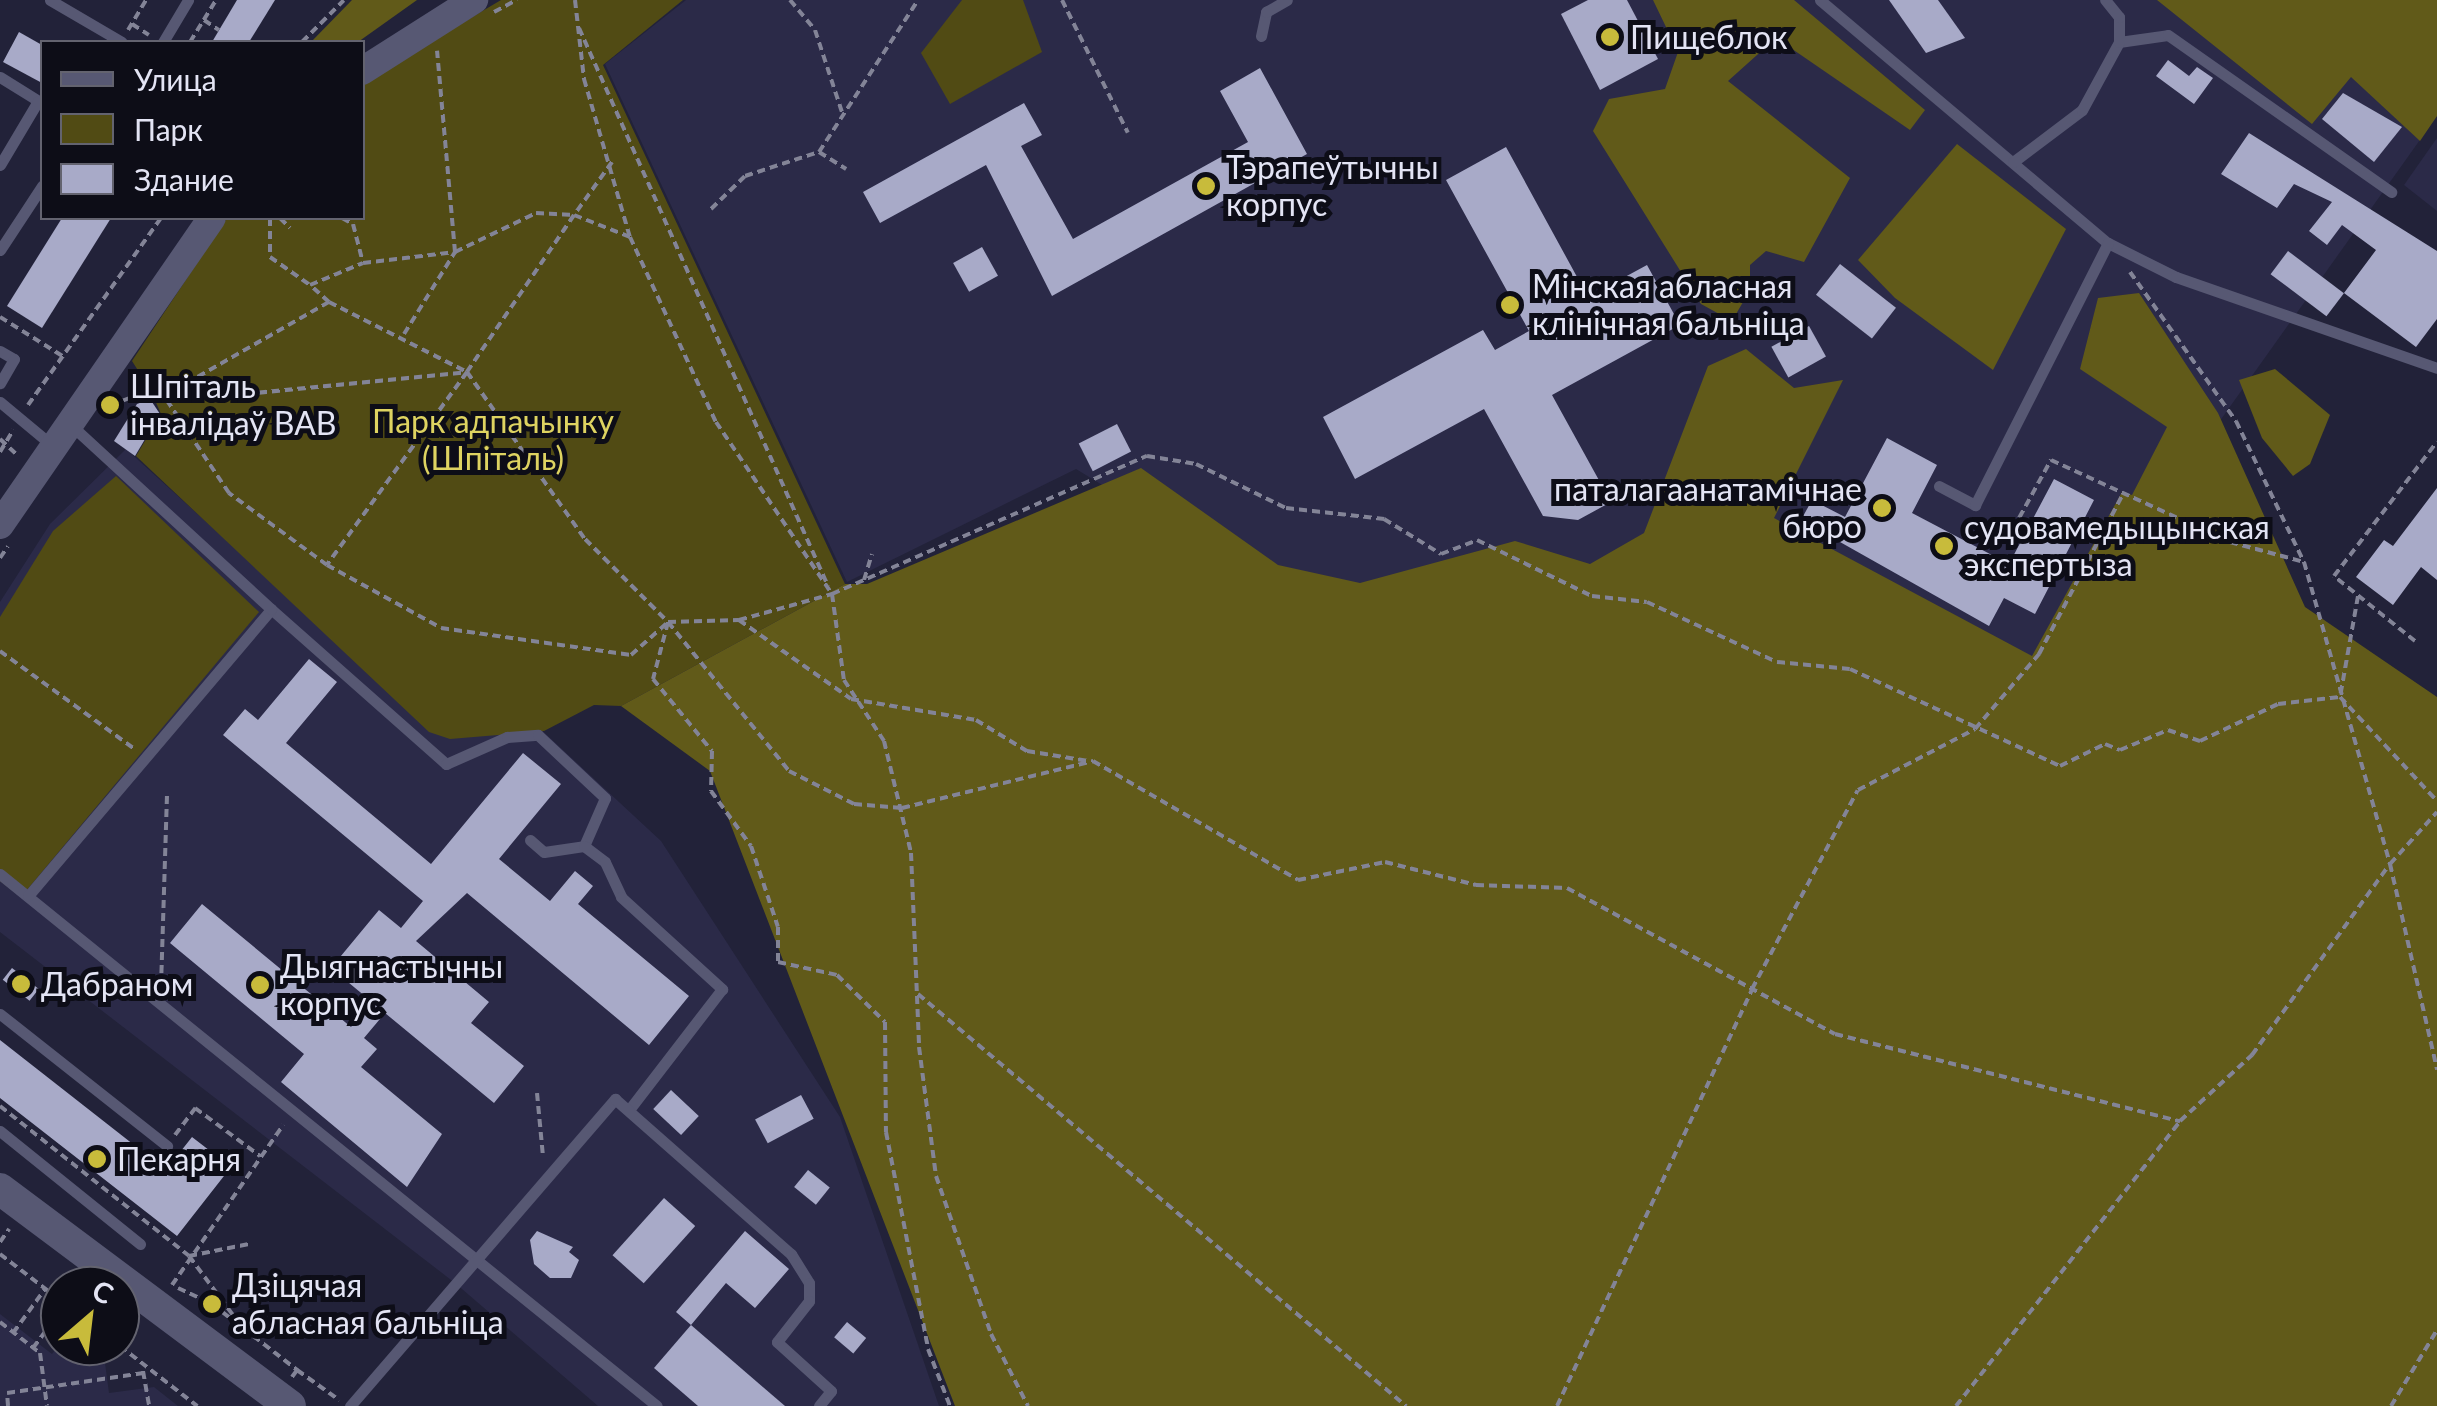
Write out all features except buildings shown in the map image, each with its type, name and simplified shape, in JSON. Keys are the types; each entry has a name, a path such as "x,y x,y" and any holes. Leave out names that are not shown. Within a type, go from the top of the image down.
{"main road":[{"path":"0,1189 284,1401"}],"street":[{"path":"365,69 433,21 474,0"},
{"path":"0,525 211,220"}],"lane":[{"path":"50,0 118,40"},
{"path":"163,40 188,0"},
{"path":"1261,36 1266,12 1287,0"},
{"path":"1820,0 2108,243 2176,277 2437,368"},
{"path":"2013,162 2082,110 2118,42 2119,17 2105,0"},
{"path":"2118,42 2168,35 2391,192"},
{"path":"0,78 40,102 0,165"},
{"path":"0,250 40,189"},
{"path":"1939,486 1976,505 2108,243"},
{"path":"0,351 14,360 0,383"},
{"path":"0,402 62,436 271,609 446,764 507,737 538,735 605,798 584,846"},
{"path":"28,896 149,760 271,609"},
{"path":"530,840 544,852 584,846 604,862 621,897 722,989 632,1107"},
{"path":"0,874 291,1114 657,1406"},
{"path":"0,1014 168,1146"},
{"path":"348,1406 615,1100 632,1107 791,1254 809,1283 809,1301 777,1342 831,1392 820,1406"},
{"path":"0,1131 140,1244"}],"path":[{"path":"122,40 146,0"},
{"path":"191,40 216,0"},
{"path":"304,40 344,0"},
{"path":"575,0 584,80 614,160 630,237 716,422 832,594"},
{"path":"790,0 815,30 843,115"},
{"path":"711,208 744,176 819,152 918,0"},
{"path":"1062,0 1128,133"},
{"path":"204,20 220,30"},
{"path":"404,334 455,252 433,21"},
{"path":"576,22 832,594 852,699"},
{"path":"132,24 159,40"},
{"path":"819,152 846,169"},
{"path":"327,565 614,160"},
{"path":"310,285 364,263 455,252 536,213 574,216 630,237"},
{"path":"2,449 22,414 160,220"},
{"path":"270,220 270,257 329,302 404,334 466,372 585,539 668,622 788,771 854,804 902,808 1092,761"},
{"path":"282,220 290,228"},
{"path":"346,220 353,224 364,263"},
{"path":"2108,243 2236,421 2304,562 2390,864 2437,1070"},
{"path":"164,396 329,302"},
{"path":"0,318 64,357"},
{"path":"164,396 466,372"},
{"path":"110,405 152,390 164,396 229,492 327,565 441,628 631,655 668,622 739,620 832,594 1148,456 1196,464 1286,508 1384,519 1441,554 1477,540 1592,596 1647,602 1777,662 1850,668 1975,730 2060,766 2105,744 2120,750 2168,730 2200,740 2278,704 2340,697"},
{"path":"0,439 2,449"},
{"path":"2415,640 2334,576 2437,442"},
{"path":"2016,540 2013,529 2051,460 2122,496 2230,542 2304,562"},
{"path":"1557,1406 1752,989 1858,790 1975,730 2040,654 2122,496"},
{"path":"864,580 872,554"},
{"path":"2340,697 2358,595"},
{"path":"739,620 852,699 884,741 902,808 936,1176 990,1334 1028,1406"},
{"path":"668,622 653,678 712,751 711,792 751,846 778,927 778,962 837,975 885,1022 886,1132 928,1349 950,1406"},
{"path":"0,651 149,760"},
{"path":"2340,697 2437,801"},
{"path":"852,699 976,720 1028,751 1092,761 1298,880 1385,862 1476,885 1567,888 1836,1034 2180,1122"},
{"path":"160,1006 167,791"},
{"path":"1956,1406 2180,1122 2252,1055 2390,864 2437,812"},
{"path":"918,994 1406,1406"},
{"path":"537,1093 543,1182"},
{"path":"0,1106 189,1256 240,1325"},
{"path":"168,1146 195,1108 260,1156"},
{"path":"291,1114 172,1285 240,1325 348,1406"},
{"path":"189,1256 250,1244"},
{"path":"0,1254 40,1285"},
{"path":"14,1333 40,1296"},
{"path":"0,1322 33,1348 48,1406"},
{"path":"2392,1406 2437,1330"},
{"path":"33,1348 40,1339"},
{"path":"142,1363 149,1406"},
{"path":"142,1363 197,1406"},
{"path":"284,1401 298,1370"},
{"path":"8,1406 7,1393 144,1373"}],"shaded area":[{"path":"352,0 417,0 361,40 313,40"},
{"name":"Мінская абласная клінічная бальніца","path":"686,0 2437,0 2437,116 2041,672 1309,611 1076,469 847,582 605,64"},
{"path":"1653,0 1794,0 1925,110 1910,130 1776,38 1728,81 1850,178 1804,262 1766,251 1750,265 1750,290 1732,321 1701,304 1593,131 1609,99 1665,89 1678,52"},
{"path":"2157,0 2437,0 2437,116 2420,141 2351,77 2312,124"},
{"path":"2437,138 2437,211 2404,185"},
{"path":"1957,144 2066,229 1993,370 1895,298 1858,260"},
{"path":"2139,293 2218,413 2305,607 2437,697 2437,1406 955,1406 710,771 621,706 845,584 867,584 1141,468 1278,565 1360,583 1515,541 1590,564 1644,533 1708,366 1746,349 1794,388 1843,380 1774,518 2032,656 2122,492 2132,495 2167,427 2080,369 2098,298"},
{"path":"2275,369 2330,415 2310,464 2293,476 2262,438 2239,380"},
{"path":"126,449 408,705 521,711 661,841 840,1117 939,1406 598,1406 455,1283 0,932 0,602 50,524"},
{"path":"0,1314 40,1345 40,1366 105,1366 109,1393 154,1387 178,1406 0,1406"}],"green space":[{"name":"Парк адпачынку (Шпіталь)","path":"501,0 683,0 603,65 845,584 621,706 594,705 544,731 450,739 429,732 136,456 161,414 154,398 142,398 146,383 132,361 226,220 365,220 365,81"},
{"path":"962,0 1023,0 1042,52 950,104 921,53"},
{"path":"116,476 259,612 21,897 0,881 0,617 53,531"}],"place":[{"name":"Пищеблок","path":"1610,37"},
{"name":"Тэрапеўтычны корпус","path":"1206,186"},
{"name":"Мінская абласная клінічная бальніца","path":"1510,305"},
{"name":"Шпіталь інвалідаў ВАВ","path":"110,405"},
{"name":"паталагаанатамічнае бюро","path":"1882,508"},
{"name":"судовамедыцынская экспертыза","path":"1944,546"},
{"name":"Дабраном","path":"21,984"},
{"name":"Дыягнастычны корпус","path":"260,985"},
{"name":"Пекарня","path":"97,1159"},
{"name":"Дзіцячая абласная бальніца","path":"212,1304"}]}
